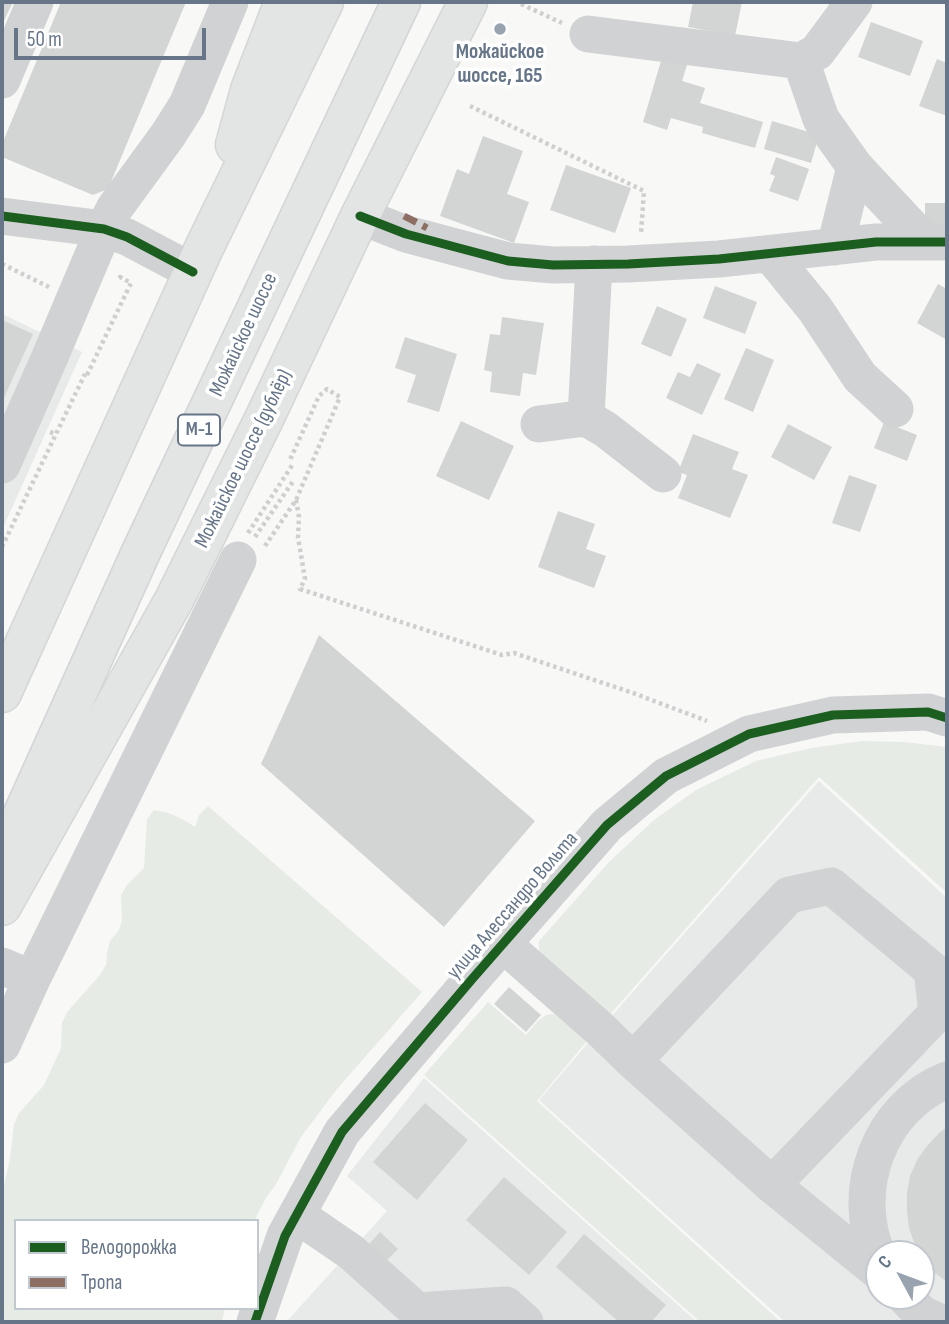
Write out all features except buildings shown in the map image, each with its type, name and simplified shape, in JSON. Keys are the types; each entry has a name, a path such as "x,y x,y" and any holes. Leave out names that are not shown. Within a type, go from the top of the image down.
{"main road":[{"path":"199,260 250,90 284,2"},
{"path":"2,693 199,260 324,2"},
{"name":"Можайское шоссе","path":"2,860 147,540 401,2"},
{"name":"Можайское шоссе (дублёр)","path":"2,906 174,600 467,2"}],"street":[{"path":"2,80 34,2"},
{"path":"2,465 103,229 114,209 187,105 230,2"},
{"path":"589,34 801,61 817,52 854,2"},
{"path":"801,61 821,119 855,167 912,228 937,242"},
{"path":"835,247 855,167"},
{"path":"2,216 103,229 199,260"},
{"path":"360,216 406,234 508,261 553,265 719,259 876,242 937,242"},
{"path":"770,254 815,309 860,377 895,409"},
{"path":"586,418 594,264"},
{"path":"539,424 586,418 605,429 663,474"},
{"path":"2,1045 17,973 239,560"},
{"name":"улица Алессандро Вольта","path":"255,1322 285,1236 342,1132 607,825 666,776 749,734 833,715 928,712 947,718"},
{"path":"633,1061 789,895 831,886 932,970 937,1013 772,1185"},
{"path":"503,944 772,1185 865,1261"},
{"path":"871,1240 866,1196 875,1153 898,1115 932,1086 947,1080"},
{"path":"296,1214 351,1252 412,1317 506,1305 525,1322"},
{"path":"918,1310 939,1322"}],"path":[{"path":"521,4 589,34"},
{"path":"470,106 644,191 640,240"},
{"path":"2,547 131,283 120,277 115,289"},
{"path":"239,560 244,552 266,546 296,500 341,397 327,390 319,396 291,463 247,533 255,537 294,480"},
{"path":"296,500 298,537 305,579 300,589 502,655 514,653 633,692 709,721"}],"shaded area":[{"path":"2,314 82,352 2,530"},
{"path":"862,741 947,747 947,893 819,777 608,1017 546,963 539,950 539,941 609,862 654,820 696,790 756,761 811,748"},
{"path":"819,781 947,898 947,1322 785,1322 539,1100"},
{"path":"208,806 422,992 337,1089 301,1137 255,1219 14,1219 14,1310 225,1310 222,1322 2,1322 2,1194 14,1124 19,1113 44,1085 61,1048 62,1023 67,1012 106,965 110,941 119,930 122,920 121,895 144,868 147,819 154,810 160,811 176,816 195,827 199,815"},
{"path":"488,1002 526,1035 542,1018 554,1014 587,1041 537,1101 781,1322 700,1322 424,1075"},
{"path":"424,1078 697,1322 286,1322 387,1211 347,1176"}],"marked path":[{"path":"404,216 427,228"}],"cycle path":[{"path":"2,216 104,229 127,237 193,272"},
{"path":"360,216 406,234 508,261 553,265 719,259 876,242 947,242"},
{"path":"255,1322 285,1236 342,1132 607,825 666,776 749,734 833,715 928,712 947,718"}],"place":[{"name":"Можайское шоссе, 165","path":"500,29"}]}
